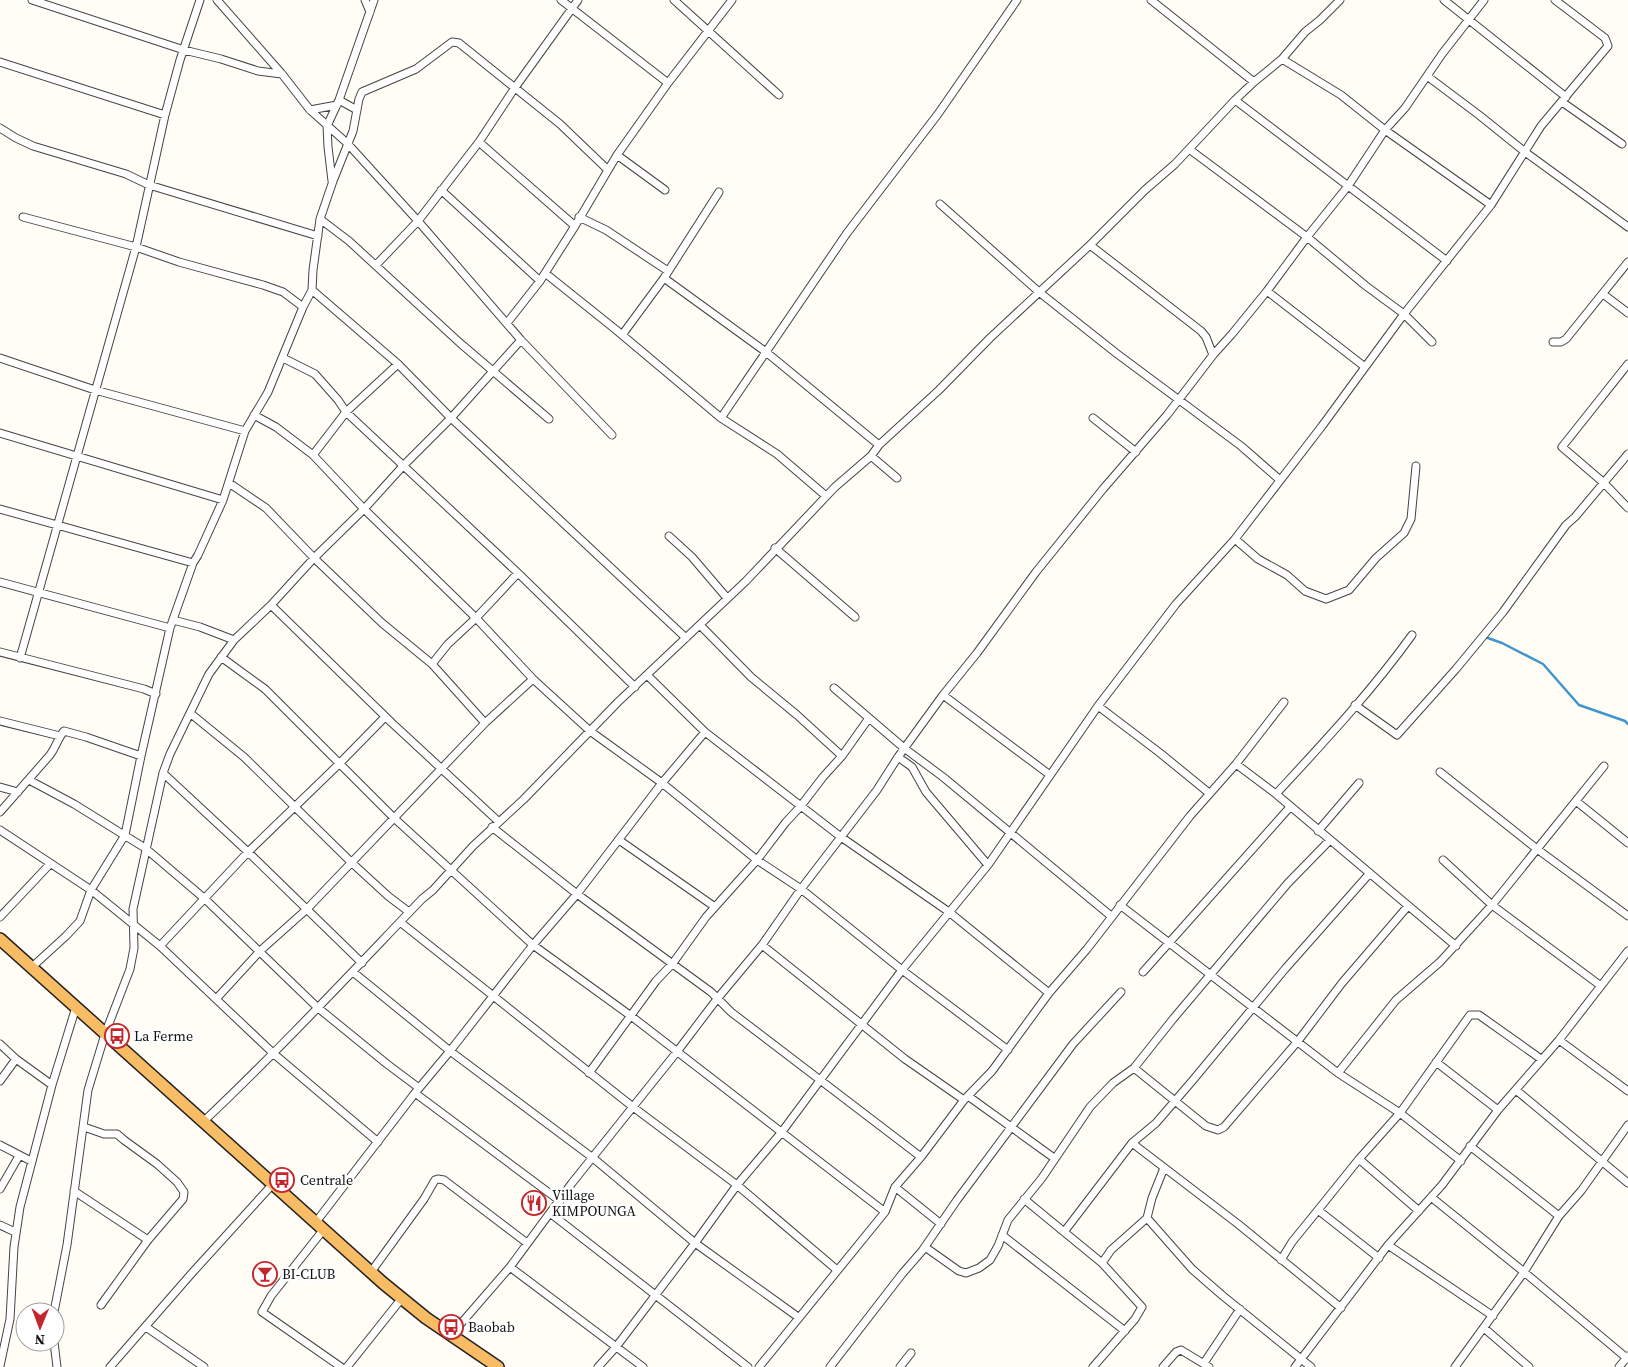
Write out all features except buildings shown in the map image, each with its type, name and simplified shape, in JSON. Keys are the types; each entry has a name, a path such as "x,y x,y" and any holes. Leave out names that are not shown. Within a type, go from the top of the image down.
{"highway":[{"path":"0,939 371,1272 426,1318 498,1367"}],"street":[{"path":"32,0 184,50 258,71 282,74"},
{"path":"20,658 136,246 165,115 200,0"},
{"path":"217,0 282,74 310,110 347,143 418,221 506,324 612,435"},
{"path":"365,0 370,12"},
{"path":"332,181 327,126 338,102 374,0"},
{"path":"561,0 668,83"},
{"path":"376,265 418,221 479,142 514,89 578,0"},
{"path":"674,0 780,95"},
{"path":"506,324 540,281 617,155 668,83 732,0"},
{"path":"721,418 847,233 938,114 1017,0"},
{"path":"1151,0 1254,82"},
{"path":"204,1121 274,1054 409,912 452,872 492,827 647,674 746,581 826,496 871,456 879,445 1090,245 1189,149 1235,100 1282,59 1305,32 1340,0"},
{"path":"1444,0 1468,21 1521,60 1564,99 1622,144"},
{"path":"451,1335 510,1268 550,1213 717,999 762,945 801,889 877,790 904,748 943,695 977,653 1062,539 1136,452 1267,291 1306,237 1348,186 1385,130 1404,108 1484,0"},
{"path":"598,1367 616,1347 696,1243 737,1185 821,1080 902,970 988,865 1098,706 1176,604 1235,539 1404,314 1491,204 1541,126 1608,46 1605,38 1555,0"},
{"path":"32,967 80,921 91,890 125,835 172,620 193,563 223,500 245,431 268,392 303,307 312,290 320,219 332,181 353,131 362,92 408,73 446,46 455,42 459,43 560,124 608,170"},
{"path":"1282,59 1341,95 1385,130 1491,204"},
{"path":"0,62 165,115"},
{"path":"1427,76 1525,152 1628,227"},
{"path":"1235,100 1305,151 1447,261"},
{"path":"310,110 338,102 357,110"},
{"path":"0,128 33,146 126,174 149,185 318,236"},
{"path":"479,142 575,226"},
{"path":"1189,149 1404,314 1432,342"},
{"path":"617,155 665,190"},
{"path":"441,190 540,281"},
{"path":"622,335 666,274 719,192"},
{"path":"940,204 1039,292 1178,400 1241,446 1280,480"},
{"path":"24,217 136,246 179,262 263,285 283,292 303,307"},
{"path":"580,217 606,230 666,274 766,352 879,445"},
{"path":"320,219 349,241 491,372 549,420"},
{"path":"1090,245 1201,331 1206,337 1214,355"},
{"path":"1553,342 1561,342 1566,339 1628,262"},
{"path":"544,273 721,418 777,454 826,496"},
{"path":"312,290 398,364 451,418 686,638"},
{"path":"1267,291 1365,367"},
{"path":"1603,294 1628,313"},
{"path":"56,1302 67,1245 88,1090 105,1034 130,969 134,948 132,909 163,773 170,754 209,674 234,640 271,605 314,558 364,509 403,466 451,418 521,340"},
{"path":"0,358 95,390 245,431"},
{"path":"283,358 314,374 338,400 346,412 518,573 635,687"},
{"path":"313,455 346,412 398,364"},
{"path":"1628,364 1562,448 1604,483 1628,508"},
{"path":"254,416 276,427 313,455 364,509 476,618 533,679 590,730 662,783 756,860 801,889 902,970 1008,1050"},
{"path":"1093,418 1136,452"},
{"path":"0,434 223,500"},
{"path":"1355,705 1397,735 1503,612 1566,525 1575,517 1628,454"},
{"path":"871,456 897,478"},
{"path":"1235,539 1258,559 1287,575 1305,591 1326,599 1349,590 1376,558 1404,533 1411,519 1416,466"},
{"path":"229,483 266,508 314,558 382,623 432,664 485,723"},
{"path":"0,509 193,563"},
{"path":"669,536 692,558 727,598"},
{"path":"775,548 855,617"},
{"path":"432,664 448,644 476,618 518,573"},
{"path":"0,582 170,628"},
{"path":"271,605 385,717 499,822"},
{"path":"172,620 190,624 234,640"},
{"path":"700,625 751,677 842,756"},
{"path":"1276,794 1322,745 1392,662 1412,635"},
{"path":"0,652 144,689 156,694"},
{"path":"221,657 265,689 394,818 534,945 631,1016 676,1053 885,1212"},
{"path":"647,674 705,732 800,807 949,912 1049,992"},
{"path":"217,998 260,952 307,909 485,723 533,679"},
{"path":"834,688 904,748 1011,832 1111,916"},
{"path":"943,695 1050,775"},
{"path":"759,1367 885,1212 895,1187 921,1157 966,1098 992,1071 1049,992 1087,949 1209,793 1236,764 1284,702"},
{"path":"1098,706 1209,793"},
{"path":"190,713 244,757 351,862 388,896 409,912"},
{"path":"160,946 248,852 340,764 385,717"},
{"path":"589,1073 656,981 673,963 706,917 842,756 869,718"},
{"path":"0,720 60,736"},
{"path":"0,812 57,746 60,736 65,731 141,756"},
{"path":"341,1367 262,1312 271,1296 378,1142 417,1090 577,894 662,783 705,732"},
{"path":"898,757 912,767 926,792 988,865"},
{"path":"1236,764 1276,794 1456,946"},
{"path":"1338,1073 1396,1000 1456,946 1604,766"},
{"path":"1440,772 1537,849 1628,916"},
{"path":"163,773 248,852 362,963"},
{"path":"29,780 145,848 205,899 317,1007 417,1090 560,1201"},
{"path":"1318,831 1359,783"},
{"path":"0,787 18,792"},
{"path":"1576,801 1628,843"},
{"path":"1143,972 1290,807"},
{"path":"492,827 577,894 711,992 731,1012 921,1157"},
{"path":"0,830 91,890 160,946 274,1054 378,1142"},
{"path":"619,840 715,907"},
{"path":"925,1247 959,1271 966,1273 985,1265 990,1260 1008,1220 1042,1178 1090,1107 1113,1083 1134,1068 1288,883 1330,840"},
{"path":"1443,860 1492,904 1601,986"},
{"path":"0,917 50,864"},
{"path":"1064,1232 1132,1143 1156,1123 1285,969 1370,873"},
{"path":"1120,905 1338,1073 1400,1113 1461,1161"},
{"path":"1134,1068 1206,1126 1218,1130 1224,1127 1298,1041 1342,984 1408,906"},
{"path":"400,922 589,1073 737,1185 837,1270"},
{"path":"762,945 861,1026 905,1059 1012,1127 1054,1158"},
{"path":"1295,1367 1388,1245 1461,1161 1470,1146 1498,1110 1559,1040 1628,952"},
{"path":"353,972 450,1051 593,1158 696,1243 798,1317"},
{"path":"830,1367 925,1247 1073,1044 1121,992"},
{"path":"1,1366 10,1319 16,1232 31,1161 76,1007"},
{"path":"1281,1260 1292,1242 1359,1159 1400,1113 1467,1017 1474,1014 1479,1015 1541,1059"},
{"path":"1559,1040 1628,1091"},
{"path":"0,1044 16,1059 52,1086"},
{"path":"0,1081 16,1059"},
{"path":"1436,1062 1498,1110"},
{"path":"1516,1090 1628,1183"},
{"path":"1456,1367 1524,1272 1559,1216 1581,1191 1628,1125"},
{"path":"84,1126 104,1134 117,1134 157,1164 184,1192 183,1199 148,1240 101,1305"},
{"path":"1132,1143 1238,1224 1341,1308"},
{"path":"0,1145 31,1161"},
{"path":"1470,1146 1559,1216"},
{"path":"0,1189 19,1156"},
{"path":"1359,1159 1419,1210"},
{"path":"1102,1263 1111,1250 1147,1218 1152,1198 1164,1168"},
{"path":"371,1272 424,1199 435,1180 438,1179 444,1180 528,1243"},
{"path":"110,1367 272,1185"},
{"path":"895,1187 941,1224"},
{"path":"74,1191 148,1240"},
{"path":"1431,1197 1627,1358 1619,1367"},
{"path":"1024,1199 1102,1263 1142,1307 1141,1312 1093,1367"},
{"path":"1318,1210 1379,1258"},
{"path":"550,1213 748,1367"},
{"path":"1147,1218 1192,1269 1222,1296 1311,1367"},
{"path":"0,1225 16,1232"},
{"path":"1002,1235 1125,1330"},
{"path":"1388,1245 1493,1316"},
{"path":"510,1268 643,1367"},
{"path":"347,1367 402,1298"},
{"path":"1164,1367 1176,1352 1181,1350 1206,1365 1240,1309"},
{"path":"146,1326 204,1367"},
{"path":"1484,1328 1530,1367"},
{"path":"55,1352 57,1367"},
{"path":"900,1367 911,1354"}],"waterway":[{"path":"1485,637 1502,643 1543,664 1579,705 1625,721 1628,724"}],"place":[{"name":"La Ferme","path":"117,1036"},
{"name":"Centrale","path":"282,1180"},
{"name":"Village KIMPOUNGA","path":"534,1203"},
{"name":"BI-CLUB","path":"265,1274"},
{"name":"Baobab","path":"451,1327"}]}
